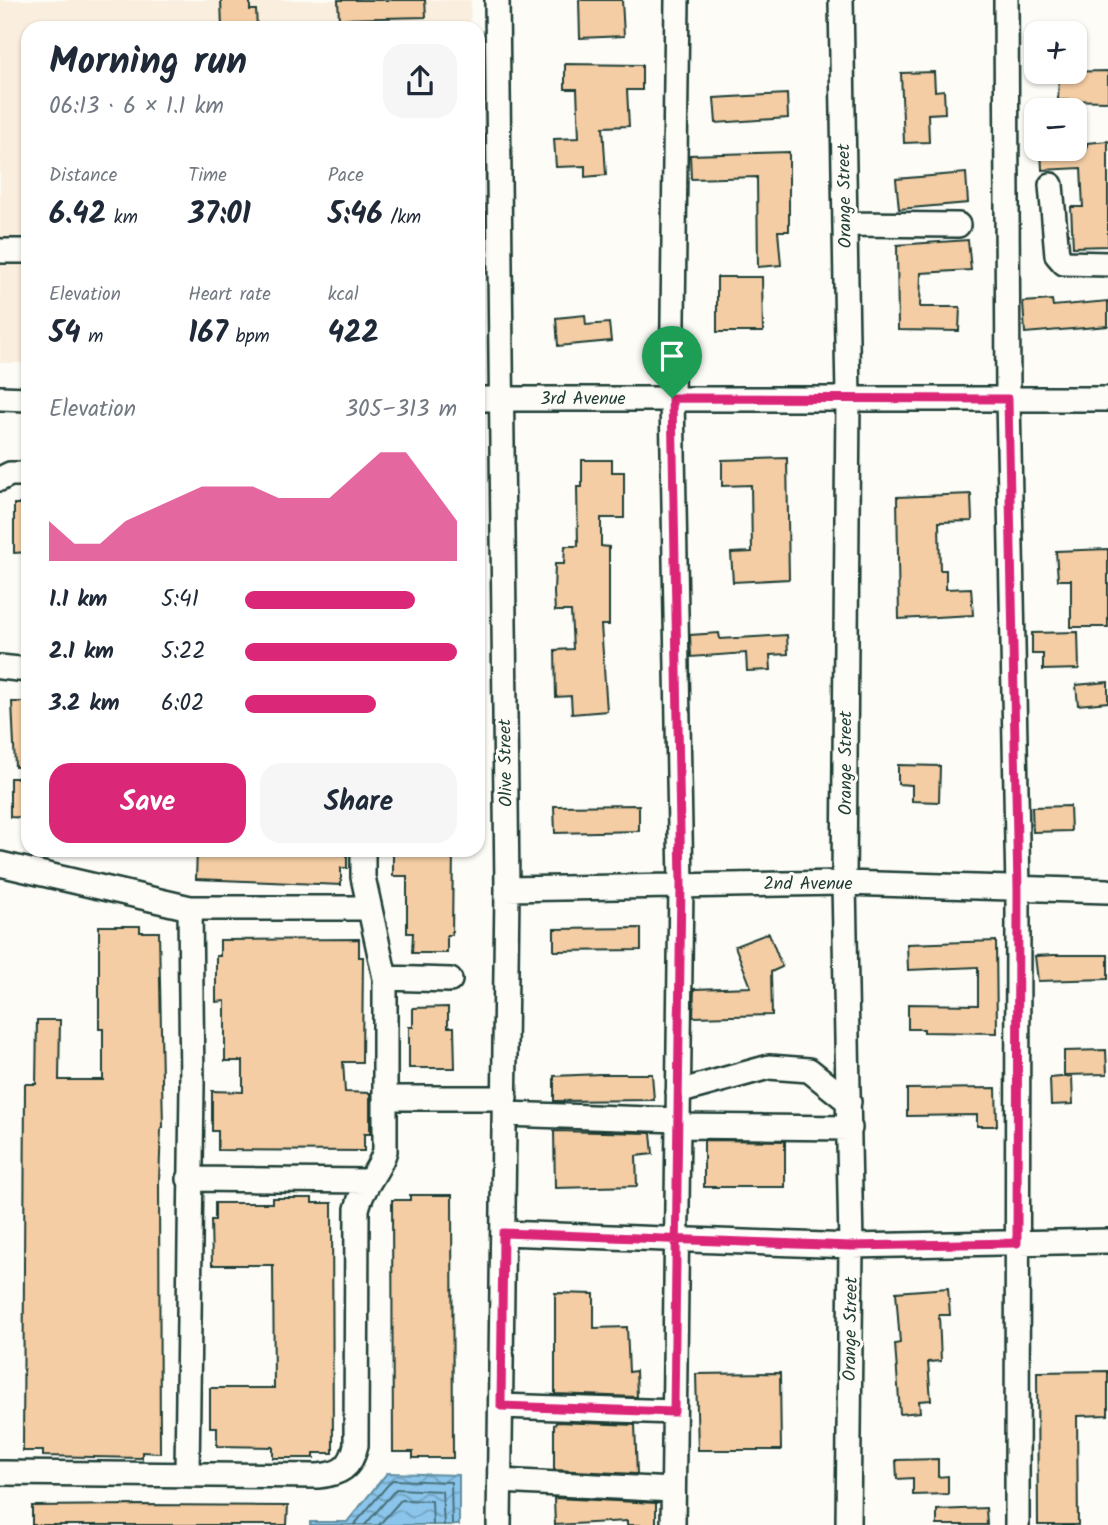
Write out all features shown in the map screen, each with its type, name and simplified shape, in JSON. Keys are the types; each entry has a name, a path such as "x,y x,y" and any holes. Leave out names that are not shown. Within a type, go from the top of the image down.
{"street":[{"name":"Olive Street","path":"497,0 487,76 489,399 507,890 499,1525"},
{"path":"673,1525 679,1239 681,884 672,398 677,0"},
{"name":"Orange Street","path":"841,0 848,398 844,883 851,1246 848,1525"},
{"path":"1006,0 1008,399 1018,890 1017,1525"},
{"path":"1051,185 1057,255 1063,263 1108,264"},
{"path":"845,224 957,225"},
{"path":"0,251 21,251"},
{"path":"0,398 21,399"},
{"name":"3rd Avenue","path":"489,399 1108,399"},
{"path":"0,479 9,474 21,474"},
{"path":"0,667 21,669"},
{"path":"0,1473 335,1474 345,1469 353,1458 356,1445 357,1209 360,1192 382,1161 385,1151 386,1098 385,978 363,877 363,857"},
{"path":"0,864 190,908 369,908"},
{"name":"2nd Avenue","path":"507,890 681,884 844,883 1108,891"},
{"path":"187,1474 190,908"},
{"path":"385,978 450,980"},
{"path":"678,1092 769,1067 809,1070 849,1102"},
{"path":"386,1098 505,1106 678,1123 850,1128"},
{"path":"189,1179 368,1181"},
{"path":"503,1233 851,1246 1108,1241"},
{"path":"501,1406 674,1412"},
{"path":"500,1482 673,1490"}],"shaded area":[{"path":"0,0 471,0 470,21 21,21 21,363 0,363"}],"water":[{"path":"387,1473 459,1475 459,1525 310,1525 310,1522 347,1522"}],"building":[{"path":"221,0 250,0 250,10 256,10 257,21 222,21"},
{"path":"338,0 425,0 426,17 339,19"},
{"path":"579,0 622,0 624,36 580,38"},
{"path":"565,64 642,65 642,90 627,90 629,126 603,127 606,175 585,177 585,166 556,167 554,139 579,138 577,89 565,89"},
{"path":"1087,71 1108,71 1108,101 1058,98 1059,84 1087,84"},
{"path":"934,72 935,91 944,90 945,113 928,114 929,142 904,143 901,73"},
{"path":"787,94 788,118 716,123 714,98"},
{"path":"1108,141 1108,246 1073,247 1071,207 1083,207 1081,168 1042,170 1042,161 1087,161 1087,143"},
{"path":"789,152 789,231 778,231 781,265 758,267 757,177 691,179 690,155"},
{"path":"966,173 968,203 899,209 896,179"},
{"path":"968,240 971,270 921,273 920,307 960,307 959,331 898,330 897,245"},
{"path":"717,277 762,277 763,332 717,332"},
{"path":"1052,300 1053,306 1108,301 1108,326 1025,333 1023,302"},
{"path":"585,315 586,325 609,323 611,341 558,346 556,318"},
{"path":"787,458 789,579 733,582 731,553 752,552 751,485 722,486 722,460"},
{"path":"582,460 612,460 612,472 624,472 624,518 601,518 601,546 609,547 609,625 601,625 607,711 572,714 571,696 556,697 555,650 573,649 571,611 555,611 555,564 564,564 565,546 578,546 577,487 582,487"},
{"path":"971,494 972,521 939,522 940,570 946,570 946,589 971,588 973,615 899,619 897,497"},
{"path":"14,504 21,504 21,552 14,553"},
{"path":"1108,549 1108,627 1071,627 1071,580 1058,580 1056,551"},
{"path":"1078,632 1079,669 1043,670 1043,654 1032,654 1032,633"},
{"path":"719,633 720,639 787,635 788,654 770,655 771,670 747,671 746,653 691,657 690,635"},
{"path":"1108,682 1108,702 1078,705 1076,685"},
{"path":"12,702 21,702 21,767 15,767"},
{"path":"898,765 940,766 939,802 912,801 912,785 898,784"},
{"path":"10,778 21,778 21,818 10,817"},
{"path":"639,805 639,831 555,833 554,806"},
{"path":"1070,806 1071,831 1033,832 1032,807"},
{"path":"197,857 347,857 347,868 341,868 341,885 196,879"},
{"path":"393,857 453,857 452,935 447,935 447,953 412,953 413,933 407,933 407,876 393,876"},
{"path":"99,926 140,926 140,932 159,932 163,1128 159,1182 160,1453 142,1452 142,1458 43,1456 43,1451 23,1451 25,1084 36,1084 37,1020 60,1020 59,1080 103,1080 103,1029 99,1029"},
{"path":"641,928 641,950 554,951 554,929"},
{"path":"769,933 782,967 771,972 772,1015 693,1017 694,989 751,987 735,946"},
{"path":"359,939 359,957 363,957 362,1062 343,1062 345,1092 370,1093 370,1134 364,1134 364,1151 218,1150 218,1131 212,1131 212,1091 243,1092 243,1061 225,1061 225,1001 216,1002 216,956 220,956 220,940"},
{"path":"996,941 997,1033 924,1032 924,1029 908,1029 908,1004 978,1005 978,967 908,970 907,944"},
{"path":"1108,955 1108,979 1038,981 1035,956"},
{"path":"448,1007 448,1027 454,1027 455,1068 409,1068 409,1027 413,1027 413,1008"},
{"path":"1106,1050 1107,1074 1064,1075 1064,1051"},
{"path":"652,1074 654,1100 554,1101 554,1076"},
{"path":"1072,1076 1073,1104 1051,1105 1050,1078"},
{"path":"996,1088 997,1126 977,1126 977,1115 907,1116 907,1089"},
{"path":"554,1131 651,1133 653,1154 636,1156 637,1186 555,1188"},
{"path":"704,1140 785,1141 785,1187 704,1187"},
{"path":"410,1195 452,1195 453,1458 413,1458 413,1452 393,1452 392,1200 410,1200"},
{"path":"272,1198 312,1198 312,1203 332,1203 333,1453 314,1453 314,1458 273,1458 273,1447 217,1446 217,1427 210,1427 210,1388 274,1388 273,1265 212,1265 211,1220 215,1220 215,1203 272,1203"},
{"path":"948,1288 950,1315 939,1315 941,1361 928,1362 931,1400 919,1401 920,1412 900,1414 895,1344 900,1343 896,1292"},
{"path":"555,1293 594,1294 594,1328 627,1327 629,1372 636,1371 637,1397 555,1394"},
{"path":"1108,1371 1108,1415 1077,1416 1078,1525 1038,1525 1037,1372"},
{"path":"780,1373 781,1450 698,1450 696,1374"},
{"path":"557,1422 635,1425 637,1474 554,1470 554,1425"},
{"path":"938,1459 938,1477 948,1476 948,1494 913,1495 913,1478 897,1479 896,1460"},
{"path":"554,1498 656,1503 656,1525 627,1525 627,1521 555,1525"},
{"path":"32,1506 288,1506 287,1525 32,1525"},
{"path":"986,1508 987,1525 937,1525 937,1510"}],"route":[{"path":"672,398 681,884 679,1239 674,1412 501,1406 503,1233 679,1239 851,1246 1017,1243 1018,890 1008,399 672,398"}]}
